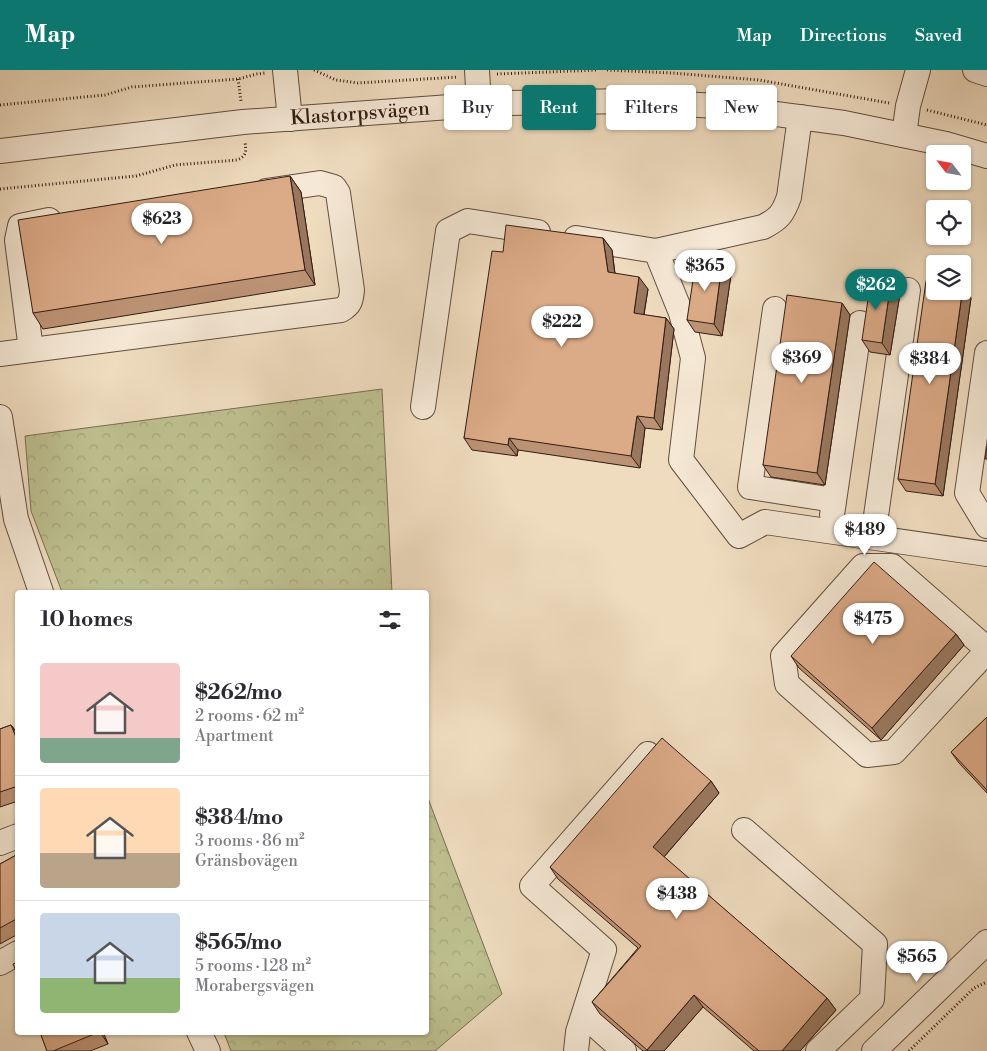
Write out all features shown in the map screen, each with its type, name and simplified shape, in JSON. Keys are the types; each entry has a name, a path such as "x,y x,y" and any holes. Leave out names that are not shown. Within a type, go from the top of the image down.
{"street":[{"path":"284,70 290,119"},
{"path":"476,70 477,85"},
{"path":"904,135 908,106 918,70"},
{"path":"975,70 987,74"},
{"name":"Klastorpsvägen","path":"512,103 629,101 717,106 844,123 946,144 987,156"},
{"name":"Klastorpsvägen","path":"0,151 243,122 444,108"},
{"path":"423,407 448,231 468,221 656,251 762,227 776,220 784,209 789,197 800,117"},
{"path":"0,354 341,310 348,306 352,290 338,193 334,187 320,183 242,194"},
{"path":"31,350 17,240 18,232 20,226 27,223 66,218"},
{"path":"656,251 681,313 693,358 681,460 738,536 765,522 987,554"},
{"path":"873,538 908,290"},
{"path":"775,309 750,487 834,500"},
{"path":"830,531 860,324"},
{"path":"987,352 977,498 987,526"},
{"path":"0,417 8,524 40,590"},
{"path":"863,566 892,566 987,650 894,752 867,755 787,684 783,656 863,566"},
{"path":"576,1051 578,1032 604,950 532,886 648,754"},
{"path":"744,830 875,944 872,999 818,1051"},
{"path":"0,843 15,837"},
{"path":"874,1051 987,942"},
{"path":"0,963 15,955"},
{"path":"584,1015 624,1051"},
{"path":"200,1035 208,1051"}],"path":[{"path":"251,70 251,76"},
{"path":"607,70 759,80 908,106 958,116 987,125"},
{"path":"0,105 105,95 132,87 238,79 246,153 243,158 237,160 175,165 136,176 0,189"},
{"path":"908,1051 974,988 987,982"}],"green space":[{"path":"382,389 392,590 61,590 31,511 25,436"},
{"path":"429,801 502,994 435,1051 231,1051 225,1035 429,1035"}],"building":[{"path":"290,176 305,270 33,313 18,220"},
{"path":"506,225 603,238 608,272 639,277 634,313 666,318 654,418 637,416 631,456 509,438 508,445 464,438 492,251 503,252"},
{"path":"696,260 722,264 714,324 687,320"},
{"path":"871,279 891,282 882,343 862,340"},
{"path":"926,281 926,300 961,300 935,484 898,479"},
{"path":"787,295 842,303 817,473 763,465"},
{"path":"874,562 956,634 872,728 791,656"},
{"path":"987,717 987,790 951,752"},
{"path":"11,725 15,735 15,787 0,792 0,729"},
{"path":"662,738 711,781 653,847 827,998 782,1051 759,1051 694,995 647,1050 592,1002 641,946 550,867"},
{"path":"15,856 15,920 0,928 0,864"},
{"path":"41,1035 92,1035 53,1051 47,1051"}]}
